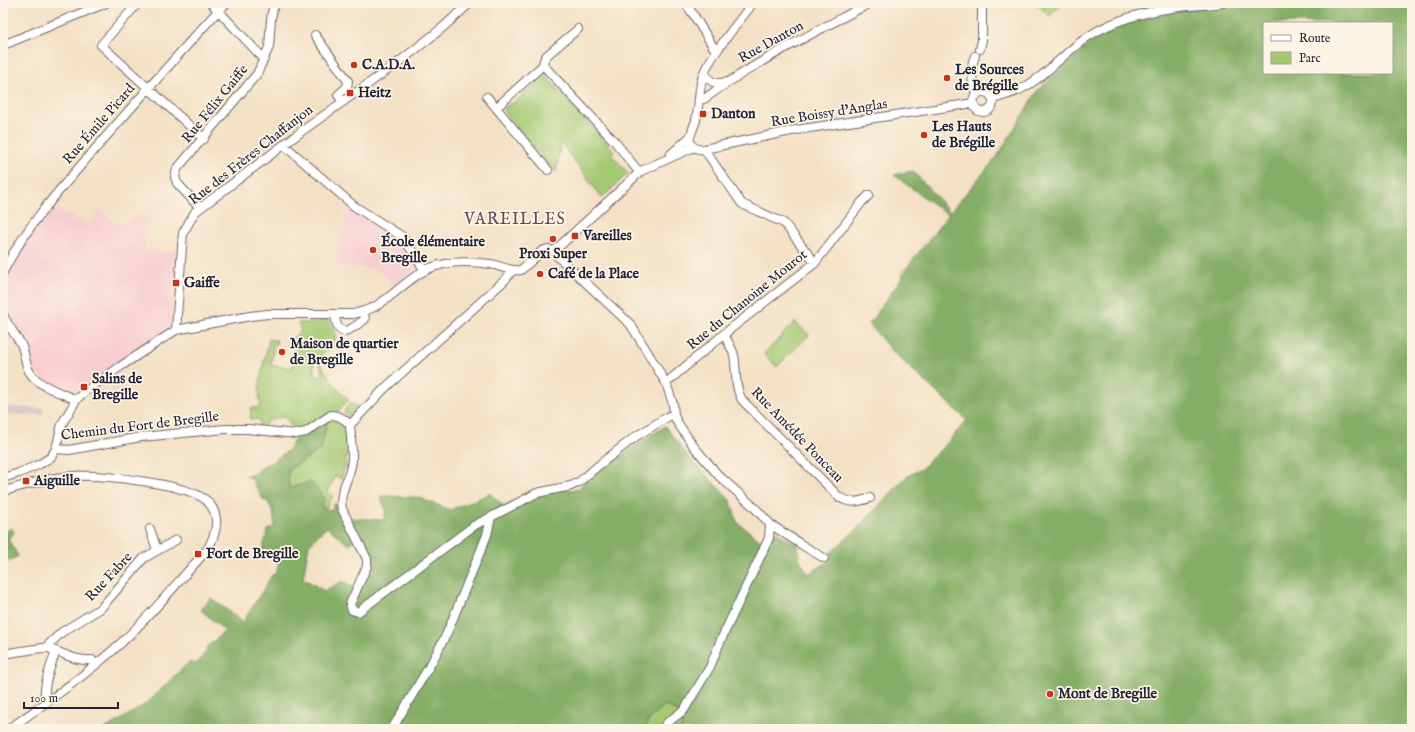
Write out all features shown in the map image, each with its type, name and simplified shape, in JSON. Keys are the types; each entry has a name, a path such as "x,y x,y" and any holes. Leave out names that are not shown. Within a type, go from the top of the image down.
{"street":[{"path":"3,45 106,3"},
{"path":"138,3 101,45 149,87 204,139"},
{"path":"211,3 264,59"},
{"name":"Rue Émile Picard","path":"3,272 13,251 35,219 149,87 227,3"},
{"name":"Rue Félix Gaiffe","path":"200,208 177,183 175,177 177,169 204,139 257,74 269,47 271,19 275,3"},
{"name":"Rue des Frères Chaffanjon","path":"176,330 183,234 195,212 284,144 403,59 441,29 470,3"},
{"path":"685,3 717,51"},
{"path":"553,252 639,172 660,162 675,151 691,143 704,72 717,51 753,3"},
{"name":"Rue Danton","path":"699,99 704,98 726,82 769,57 870,3"},
{"path":"980,49 982,40 982,3"},
{"path":"993,99 1019,90 1030,84 1079,43 1110,25 1137,16 1178,7 1224,3"},
{"path":"496,108 543,65 546,56 578,29"},
{"path":"314,35 348,81 347,87 338,95 343,102"},
{"path":"975,56 971,64 971,74 975,100 978,110 984,111 992,107 993,99 990,95 984,92 981,92 975,100"},
{"path":"543,65 614,142 639,172"},
{"path":"704,72 707,78 716,84 726,82"},
{"path":"487,97 548,170"},
{"name":"Rue Boissy d'Anglas","path":"691,143 704,149 796,130 975,100"},
{"path":"284,144 354,206 403,237 425,271"},
{"path":"704,149 742,204 784,223 815,263"},
{"name":"Rue du Chanoine Mourot","path":"666,383 724,334 815,263 869,195"},
{"path":"56,449 62,424 76,400 83,393 176,330 268,314 353,314 376,306 425,271 440,264 493,264 513,270 521,270 544,249 553,252 630,324 666,383 677,422 694,448 770,524 824,558"},
{"path":"513,270 505,280 385,388 350,425 352,461 340,496 340,501 342,509 366,556 368,563 350,600 352,610 358,612 362,610 470,528 537,493 571,486 580,482 635,437 669,416 674,415"},
{"path":"335,314 338,327 341,331 345,331 350,330 365,319 364,311"},
{"path":"3,315 21,345 29,372 45,386 76,400"},
{"name":"Rue Amédée Ponceau","path":"724,334 733,353 736,367 738,393 742,400 839,497 853,503 870,498"},
{"name":"Chemin du Fort de Bregille","path":"3,478 20,473 40,464 51,457 56,449 69,450 141,436 248,428 296,434 306,432 331,415 347,420 350,425"},
{"path":"3,491 36,481 74,476 119,478 162,484 197,494 207,502 215,513 217,525 215,535 208,549 135,630 46,703 9,729"},
{"path":"392,729 433,660 447,632 487,535 491,517"},
{"path":"662,729 668,722 684,710 710,667 720,642 769,538 770,524"},
{"path":"150,529 157,550"},
{"name":"Rue Fabre","path":"45,648 62,632 101,608 144,558 176,540"},
{"path":"3,654 45,648 72,657 92,660"},
{"path":"46,703 44,698 48,676 56,651"}],"shaded area":[{"path":"50,207 90,225 99,210 119,225 137,215 147,218 144,251 177,251 170,324 168,329 77,391 49,384 33,370 7,315 3,302 3,287 8,269 27,235"},
{"name":"École élémentaire Bregille","path":"350,210 400,241 415,263 414,271 393,287 382,272 376,271 376,269 336,266 346,219"},
{"path":"3,407 43,408 43,415 3,414"}],"green space":[{"path":"1036,3 1064,3 1049,16"},
{"path":"1246,3 1412,3 1412,729 681,729 683,715 665,705 649,720 645,729 104,729 147,703 189,662 196,664 207,651 205,649 225,631 201,610 211,598 243,622 273,574 275,575 281,557 262,551 268,530 275,526 274,515 272,509 266,500 264,501 251,478 245,476 256,473 264,465 269,464 290,449 295,437 327,422 321,449 288,470 289,488 311,482 325,498 321,507 331,511 335,503 354,539 349,545 327,527 309,545 303,578 324,591 343,581 352,587 359,589 373,559 350,518 384,520 386,510 380,496 417,497 450,510 489,493 504,506 557,490 580,489 584,480 665,426 686,454 731,501 737,522 762,542 769,528 798,545 800,560 808,574 828,562 827,556 854,532 906,477 921,469 949,441 967,420 892,351 869,324 903,276 902,274 948,215 894,175 913,171 950,212 997,157 1038,90 1103,31 1134,20 1185,10"},
{"path":"545,75 614,151 611,154 628,173 602,198 561,143 556,172 504,112 504,109 510,103 512,104"},
{"path":"318,319 328,319 336,336 333,343 314,363 316,377 323,375 320,363 336,387 349,400 338,412 308,428 295,431 284,416 267,421 265,426 259,426 260,420 250,419 251,408 257,408 261,404 259,390 269,339 277,340 276,344 274,344 271,365 292,368 295,345 293,338 301,330 298,323 317,323"},
{"path":"795,322 809,335 777,367 764,354"},
{"path":"352,402 359,407 353,414 348,416 344,413 346,408"},
{"path":"330,420 335,420 345,431 347,439 347,456 341,479 335,476 328,492 333,495 326,509 289,488 288,470 321,449 327,422"},
{"path":"12,528 14,533 8,539 18,556 3,564 3,533"},
{"path":"664,704 683,715 681,729 645,729 649,720"}],"place":[{"name":"C.A.D.A.","path":"354,65"},
{"name":"Les Sources de Brégille","path":"947,78"},
{"name":"Heitz","path":"350,93"},
{"name":"Danton","path":"703,114"},
{"name":"Les Hauts de Brégille","path":"924,135"},
{"name":"Vareilles","path":"575,236"},
{"name":"Proxi Super","path":"553,239"},
{"name":"École élémentaire Bregille","path":"373,250"},
{"name":"Café de la Place","path":"540,274"},
{"name":"Gaiffe","path":"176,283"},
{"name":"Maison de quartier de Bregille","path":"282,352"},
{"name":"Salins de Bregille","path":"84,387"},
{"name":"Aiguille","path":"26,481"},
{"name":"Fort de Bregille","path":"198,554"},
{"name":"Mont de Bregille","path":"1050,694"}],"district":[{"name":"VAREILLES","path":"515,220"}]}
